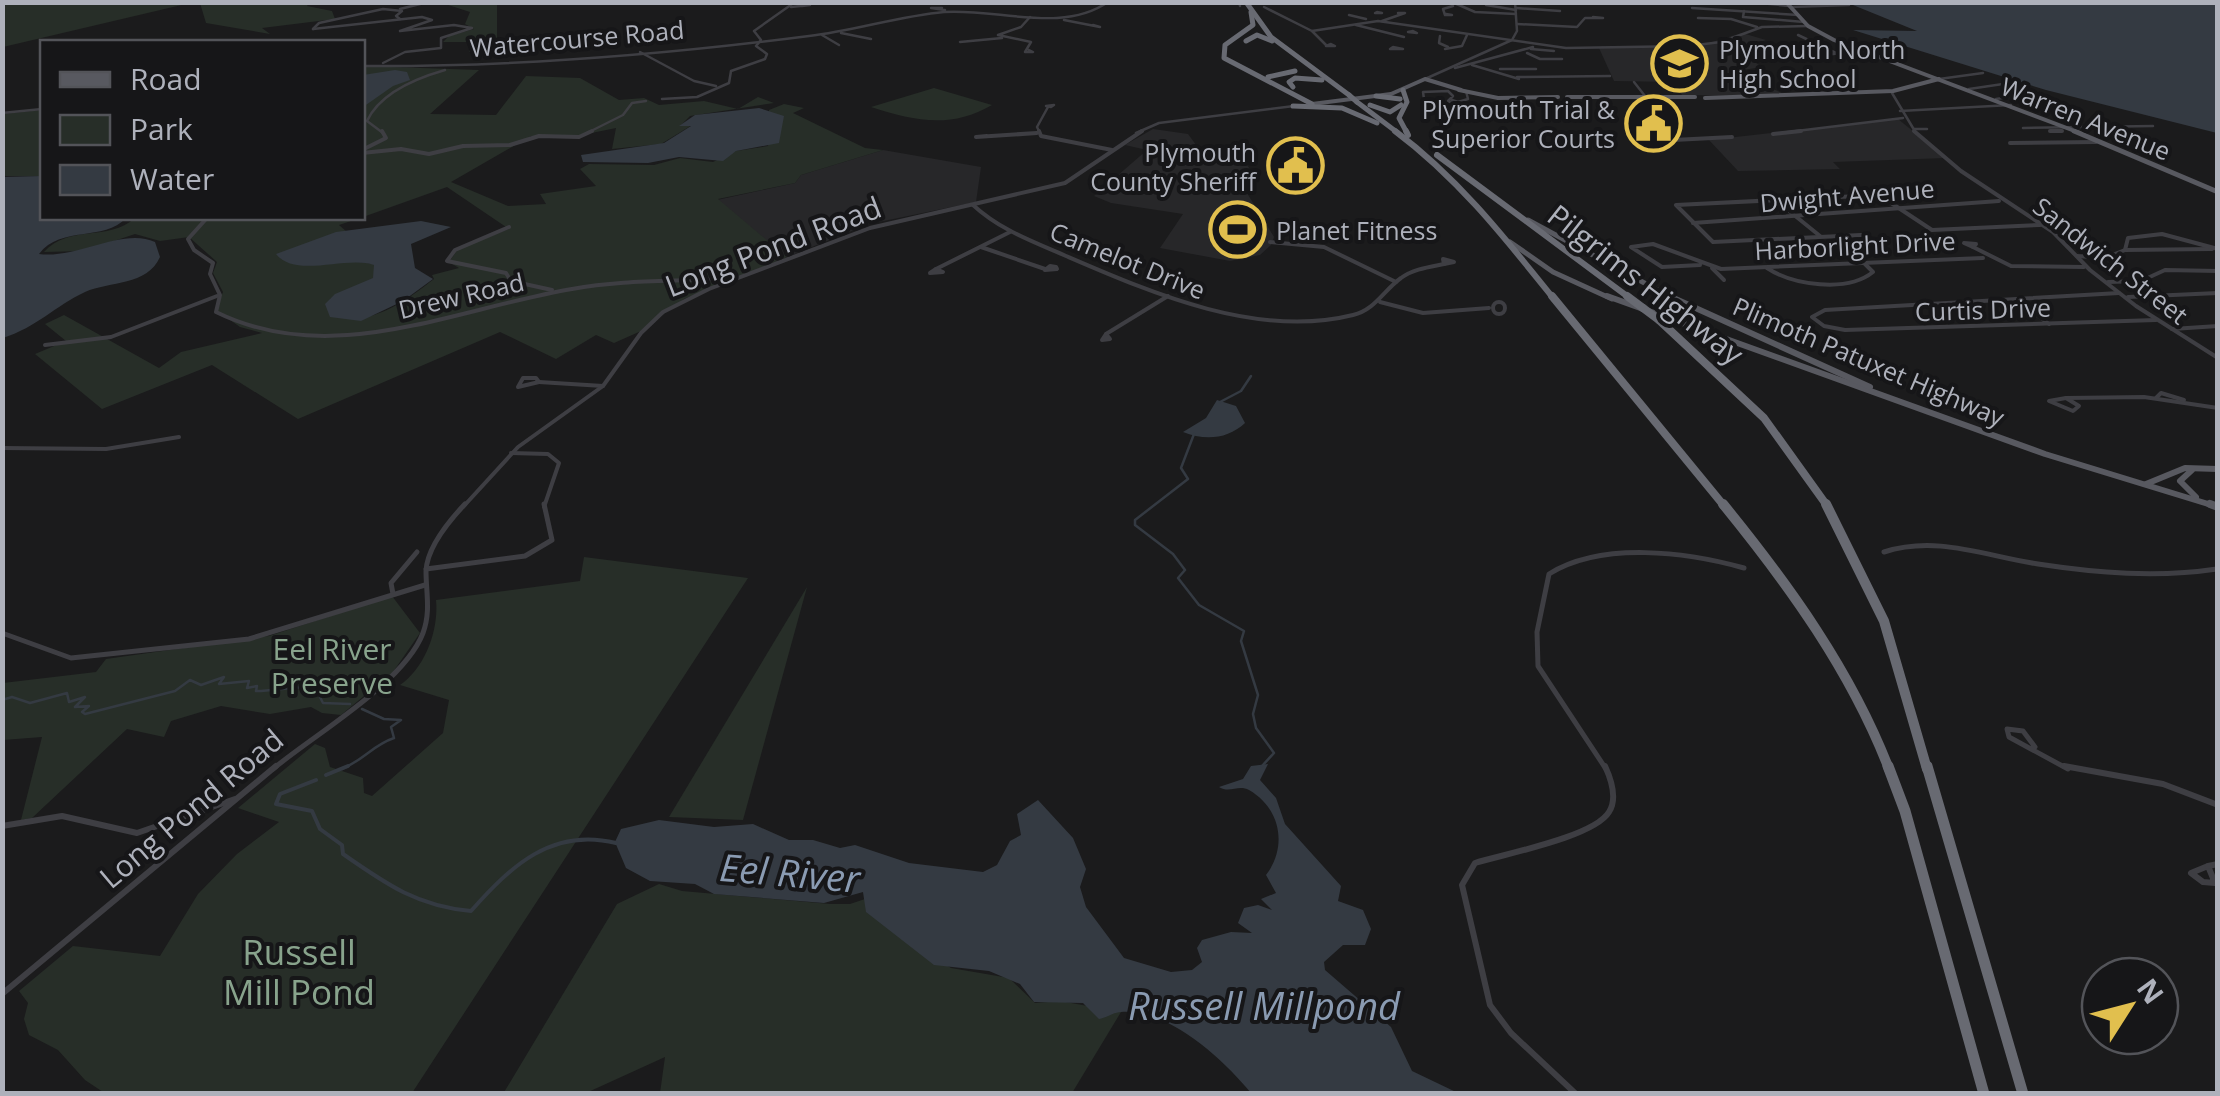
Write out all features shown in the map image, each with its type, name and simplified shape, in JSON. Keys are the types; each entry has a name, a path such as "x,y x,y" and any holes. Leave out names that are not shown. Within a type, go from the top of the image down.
{"highway":[{"name":"Pilgrims Highway","path":"1244,3 1298,58 1502,203 1659,320 1719,370 1774,428 1822,495 1858,560 1884,621 2023,1094"},
{"name":"Pilgrims Highway","path":"1244,3 1281,40 1430,157 1502,236 1770,562 1842,670 1879,744 1905,811 1984,1094"},
{"path":"1251,12 1252,27 1227,43 1224,58 1307,100 1327,102"},
{"path":"1227,43 1264,36 1298,58"},
{"path":"1251,74 1294,72"},
{"path":"1286,75 1282,81 1307,100"},
{"path":"1293,88 1290,80 1312,77 1392,112 1400,107 1402,95"},
{"path":"1390,94 1402,95 1407,102 1398,119 1408,135"},
{"path":"1376,96 1402,95"},
{"path":"1294,106 1307,100"},
{"path":"1294,106 1357,112 1430,157"}],"main road":[{"path":"1789,5 1806,24 1861,51 1939,78"},
{"path":"1424,80 1500,98 1580,98 1892,92 1939,78"},
{"name":"Warren Avenue","path":"1939,78 2218,192"},
{"path":"1402,95 1424,80 1464,91"},
{"path":"1412,86 1442,86"},
{"path":"1327,102 1390,94"},
{"name":"Plimoth Patuxet Highway","path":"1502,203 1608,266 1708,316 2010,441"},
{"name":"Plimoth Patuxet Highway","path":"1502,236 1544,267 1594,292 2010,441 2215,507"},
{"path":"2125,480 2154,484 2185,468 2218,471"},
{"path":"2215,507 2190,494 2180,480 2193,470 2218,471"}],"street":[{"path":"380,65 404,52 441,48 442,38 472,28 454,24 409,34 400,30 432,20 400,19 357,22 330,29 312,27 428,2"},
{"path":"1054,19 1108,2"},
{"path":"1273,2 1264,7 1312,31 1326,45"},
{"path":"1490,2 1486,5 1560,11"},
{"path":"1750,2 1848,5"},
{"path":"1446,14 1442,9 1454,4 1475,12 1517,7"},
{"path":"662,99 698,97 730,82 731,71 766,58 756,46 764,22 793,5 802,6"},
{"path":"933,5 946,12"},
{"path":"1424,80 1511,41 1517,7"},
{"path":"1529,8 1531,16"},
{"path":"1692,8 1798,16"},
{"path":"400,9 396,17 400,19"},
{"path":"1705,14 1721,15 1721,9"},
{"path":"1744,11 1743,18 1806,24"},
{"name":"Watercourse Road","path":"458,67 757,37 822,35 903,24 946,12 1054,19 1093,26"},
{"path":"1312,31 1375,20 1380,14"},
{"path":"1382,21 1398,14"},
{"path":"1349,15 1554,51"},
{"path":"1002,38 998,33 1020,28 1030,17"},
{"path":"1517,24 1577,27 1593,17"},
{"path":"1698,18 1731,19 1760,28"},
{"path":"1353,24 1404,38"},
{"path":"1455,68 1533,47 1685,46 1720,42 1760,28 1806,24"},
{"path":"838,32 871,39"},
{"path":"1398,47 1408,33"},
{"path":"822,35 839,45"},
{"path":"1445,50 1462,46 1468,35"},
{"path":"1440,36 1440,43 1451,48"},
{"path":"1798,36 1838,54"},
{"path":"960,42 1002,38 1031,42 1030,50"},
{"path":"1779,48 1820,46"},
{"path":"634,51 658,58 697,82 719,86"},
{"path":"1806,56 1861,51"},
{"path":"1525,52 1540,60 1562,58"},
{"path":"1460,62 1518,78 1610,76"},
{"path":"1493,71 1516,65"},
{"path":"365,66 458,67"},
{"path":"365,150 386,138 380,127 367,121 370,111 417,76 458,67"},
{"path":"1500,69 1536,68"},
{"path":"1592,68 1599,76"},
{"path":"1939,78 1983,73"},
{"path":"1634,82 1646,96"},
{"path":"1969,89 2002,84"},
{"path":"1446,90 1454,102 1451,108 1425,106 1423,92 1446,90"},
{"path":"1454,102 1468,99 1464,91"},
{"name":"Sandwich Street","path":"1892,92 1898,111 1911,128 2042,225 2105,282 2169,329 2218,358"},
{"path":"1996,99 2028,94"},
{"path":"365,152 401,149 429,154 469,146 510,145 540,136 575,138 622,115 632,103 646,102"},
{"path":"1898,111 2012,105"},
{"name":"Long Pond Road","path":"2,994 395,673 422,636 428,613 426,569 442,530 512,453 603,386 641,333 662,312 738,278 880,225 1065,182 1139,131 1174,119 1294,106"},
{"path":"1037,132 1041,114 1048,107"},
{"path":"2,113 40,109"},
{"path":"1773,134 1903,118"},
{"path":"2023,128 2153,126"},
{"path":"1911,128 1927,129"},
{"path":"987,136 1037,132 1054,142 1112,150"},
{"path":"1654,141 1732,138"},
{"path":"2019,143 2099,141"},
{"path":"1861,235 1714,242 1676,206 1684,202 1879,196 1914,189"},
{"path":"1879,196 1930,230 2042,225"},
{"path":"1776,200 1820,237"},
{"name":"Dwight Avenue","path":"1694,222 1850,216 1895,207 2004,200"},
{"name":"Camelot Drive","path":"974,205 988,222 1207,311 1337,318 1380,302"},
{"name":"Drew Road","path":"206,220 188,239 194,250 212,262 210,274 220,295 216,312 232,324 310,340 390,329 561,290 649,279 738,278"},
{"path":"509,227 455,250 447,261 506,273 514,282 561,290"},
{"path":"936,269 1010,232"},
{"path":"2126,250 2126,240 2144,233 2216,249"},
{"path":"1270,242 1324,247 1396,282"},
{"path":"1700,264 1671,269 1636,253 1632,246 1656,243 1712,268 1724,280"},
{"path":"1973,246 2004,272 2014,268 2087,268"},
{"path":"981,247 1045,269"},
{"path":"2077,256 2108,257 2126,250 2216,249"},
{"name":"Harborlight Drive","path":"1712,268 1983,258"},
{"path":"1765,267 1786,284 1870,277 1872,270 1862,262"},
{"path":"1444,264 1408,274 1380,302 1423,313 1490,308"},
{"path":"2105,282 2142,281 2164,270 2218,271"},
{"path":"2016,300 2218,293"},
{"path":"45,345 71,346 108,337 220,295"},
{"path":"1106,334 1168,296"},
{"path":"2016,300 2049,324"},
{"name":"Curtis Drive","path":"2016,300 1825,310 1814,313 1814,320 1846,330 2156,320"},
{"path":"2169,329 2218,326"},
{"path":"539,382 603,386"},
{"path":"2066,398 2078,409 2061,409 2049,401 2088,394 2156,398 2218,408"},
{"path":"2,448 106,449 180,437"},
{"path":"426,569 522,557 552,540 544,505 560,471 559,463 548,454 512,453"},
{"path":"1884,552 1927,544 2056,566 2172,573 2218,570"},
{"path":"393,594 391,583 417,552"},
{"path":"1576,1094 1498,1018 1481,982 1474,928 1460,887 1462,877 1475,863 1591,828 1613,808 1614,792 1597,753 1538,666 1540,622 1549,574 1564,564 1638,555 1744,568"},
{"path":"2,634 56,655 92,657 266,636 426,584"},
{"path":"2035,748 2024,731 2007,729 2009,737 2073,771 2163,784 2218,805"},
{"path":"2,826 62,816 137,833 239,798"},
{"path":"2208,866 2218,864"}],"shaded area":[{"name":"Plymouth North High School","path":"1742,33 1766,40 1758,43 1789,57 1753,61 1762,67 1736,71 1788,96 1682,95 1673,82 1614,81 1599,48 1695,47"},
{"path":"1898,119 1946,158 1833,162 1840,169 1738,171 1709,140"},
{"path":"1153,129 1188,134 1205,157 1240,155 1259,182 1242,185 1274,237 1271,245 1260,255 1230,261 1160,248 1183,214 1111,203 1094,196 1147,150 1125,145"},
{"path":"883,150 981,167 976,202 869,224 787,257 717,200 795,183 801,175"}],"green space":[{"path":"3,2 190,2 190,3 3,47"},
{"path":"200,3 309,3 307,6 332,11 335,19 262,28 270,34 206,23"},
{"path":"442,3 497,3 497,50 469,52 471,42 443,42 449,36 474,29 465,24 470,12"},
{"path":"365,66 479,70 430,114 496,115 526,76 580,78 619,100 644,98 659,105 704,101 737,109 690,116 680,126 692,125 661,144 612,149 616,128 572,137 531,136 451,182 508,206 546,204 540,194 596,186 580,169 589,164 654,165 680,158 713,162 736,151 768,146 769,110 784,104 804,108 793,113 865,148 883,150 801,175 795,183 718,199 787,257 684,299 641,331 614,343 596,335 556,359 500,332 298,419 212,365 102,409 35,354 66,341 45,324 64,315 159,368 181,352 262,333 240,327 216,310 223,292 213,273 217,262 189,237 160,241 135,234 84,251 44,252 65,238 113,230 132,220 354,220 339,225 347,232 284,260 377,265 380,274 375,278 330,299 351,319 363,318 395,306 434,279 432,275 459,268 449,262 458,249 509,229 447,187 365,216"},
{"path":"934,88 992,105 947,120 902,116 871,107"},
{"path":"758,97 774,103 739,108"},
{"path":"40,110 40,176 3,176 3,114"},
{"name":"Russell Mill Pond","path":"584,557 748,578 412,1093 103,1092 85,1080 58,1050 29,1035 24,1019 28,1003 19,991 73,946 160,956 198,894 237,854 279,822 238,808 315,744 325,748 330,767 363,778 364,793 372,796 443,733 449,700 400,685 423,659 435,624 436,600 580,581"},
{"path":"807,587 743,820 669,817"},
{"name":"Eel River Preserve","path":"392,596 420,633 393,672 341,715 311,707 270,714 221,706 171,721 164,737 127,729 32,818 21,820 42,737 3,740 3,683 96,672 106,659 269,636"},
{"path":"659,884 682,891 830,904 850,904 871,897 875,914 892,931 951,968 1009,978 1035,1003 1060,1001 1121,1012 1072,1093 660,1093 665,1057 586,1093 503,1094 617,904"}],"water":[{"path":"1848,3 2217,3 2217,133 2046,90 1853,30 1917,31"},
{"path":"395,70 407,72 410,80 393,86 365,106 365,75"},
{"path":"759,108 784,116 779,143 736,151 723,161 679,157 648,163 583,162 581,155 664,143 691,126 679,126 695,115"},
{"path":"40,176 40,220 123,220 106,230 59,240 39,254 142,238 155,242 160,257 137,278 85,292 3,338 3,177"},
{"path":"421,221 451,227 411,244 415,268 433,279 403,301 361,321 330,317 325,304 335,294 373,278 374,265 296,265 276,254 336,232"},
{"path":"1217,400 1236,406 1245,423 1216,437 1183,432 1206,418"},
{"name":"Russell Millpond","path":"1268,764 1260,780 1276,798 1285,824 1341,886 1338,901 1363,910 1371,929 1365,945 1343,945 1324,962 1325,970 1391,1027 1412,1071 1458,1093 1251,1093 1210,1051 1157,1018 1121,1012 1099,1019 1083,1003 1034,1002 1020,984 989,971 934,965 866,912 863,892 824,903 714,894 695,884 650,881 626,868 615,842 621,829 659,820 714,827 753,824 789,840 813,840 840,848 855,845 909,863 983,872 997,865 1010,841 1021,835 1017,814 1038,800 1073,838 1086,869 1080,887 1086,907 1124,958 1171,972 1192,970 1202,962 1197,948 1202,940 1231,932 1252,933 1238,923 1244,908 1258,905 1272,910 1261,899 1276,893 1266,875 1279,841 1274,818 1249,790 1219,787 1243,779 1251,766"}],"waterway":[{"path":"1220,402 1241,391 1251,376"},
{"path":"1194,434 1181,468 1188,479 1135,520 1135,525 1173,554 1185,570 1178,578 1199,605 1244,631 1241,641 1258,695 1253,714 1256,728 1274,753 1262,766"},
{"name":"Eel River","path":"2,700 12,697 30,703 67,693 69,702 85,697 75,707 89,706 82,712 85,714 175,691 190,680 201,685 224,677 219,684 249,681 247,688 257,686 256,691 303,687 305,693 316,689 323,703 350,704"},
{"name":"Eel River","path":"346,767 394,738 391,727 401,720 384,719 362,709"},
{"name":"Eel River","path":"326,775 346,767"},
{"name":"Eel River","path":"342,769 346,767"},
{"name":"Eel River","path":"316,780 280,794 276,804 312,811 320,829 342,845 343,854 403,892 452,908 471,911 518,865 553,846 593,839 616,843"}],"place":[{"name":"Plymouth North High School","path":"1680,63"},
{"name":"Plymouth Trial & Superior Courts","path":"1654,123"},
{"name":"Plymouth County Sheriff","path":"1295,166"},
{"name":"Planet Fitness","path":"1237,230"}]}
